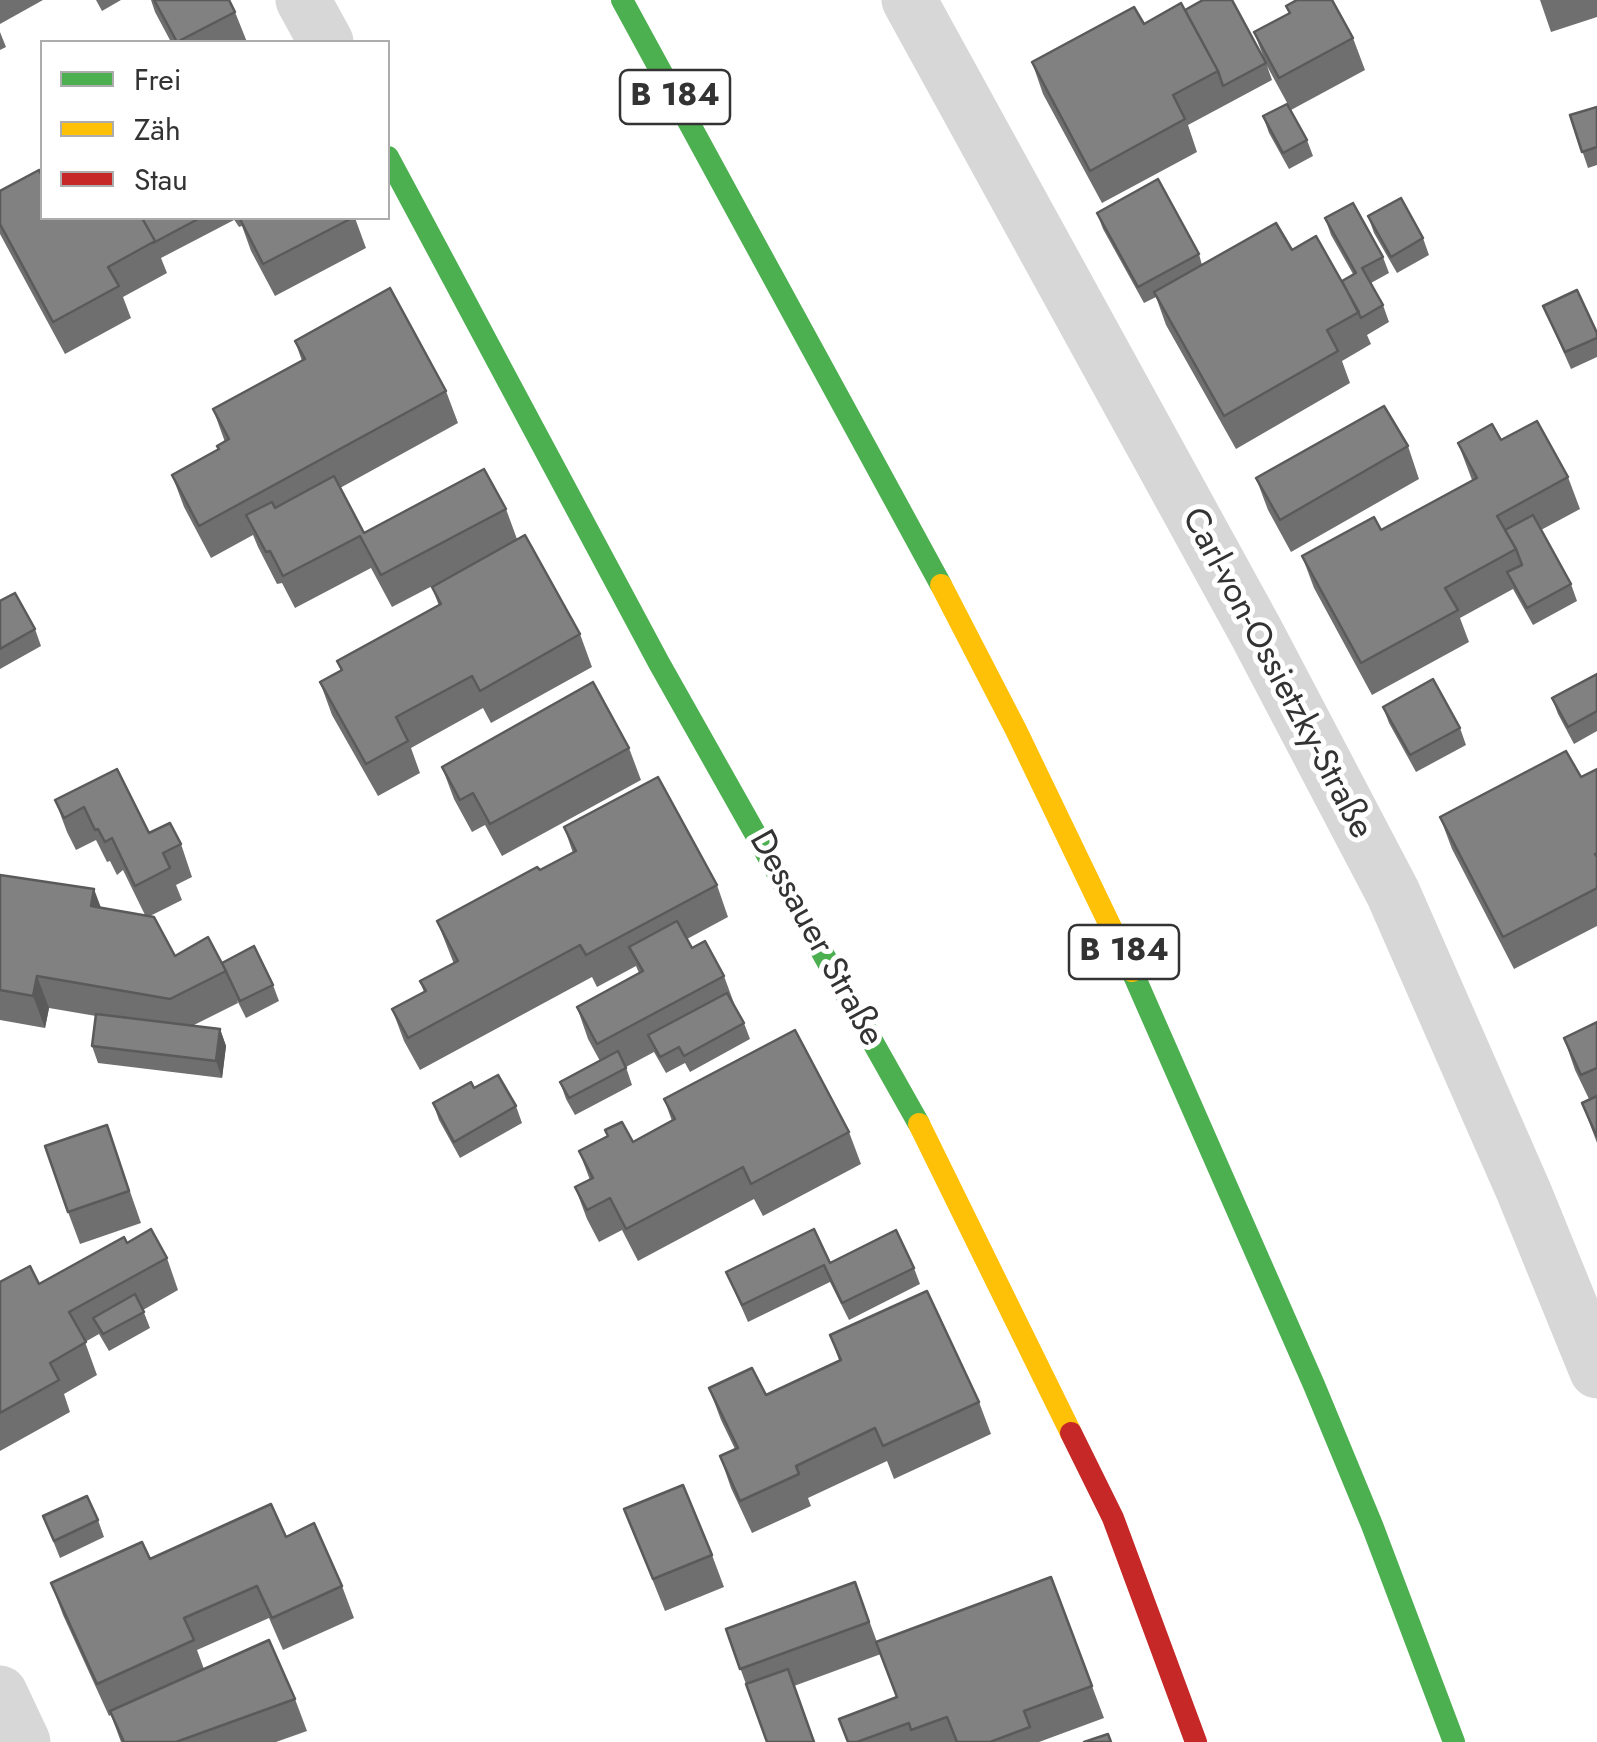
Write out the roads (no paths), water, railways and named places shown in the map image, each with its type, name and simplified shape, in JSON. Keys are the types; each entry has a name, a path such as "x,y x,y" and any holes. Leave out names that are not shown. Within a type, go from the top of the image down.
{"main road":[{"name":"B 184","path":"622,0 946,595 1137,981 1314,1385 1454,1742"},
{"name":"Dessauer Straße","path":"390,162 659,664 910,1108 1112,1518 1196,1742"}],"street":[{"path":"303,0 325,40"},
{"name":"Carl-von-Ossietzky-Straße","path":"909,0 1247,615 1393,893 1524,1192 1597,1371"},
{"path":"0,1693 24,1742"}]}
